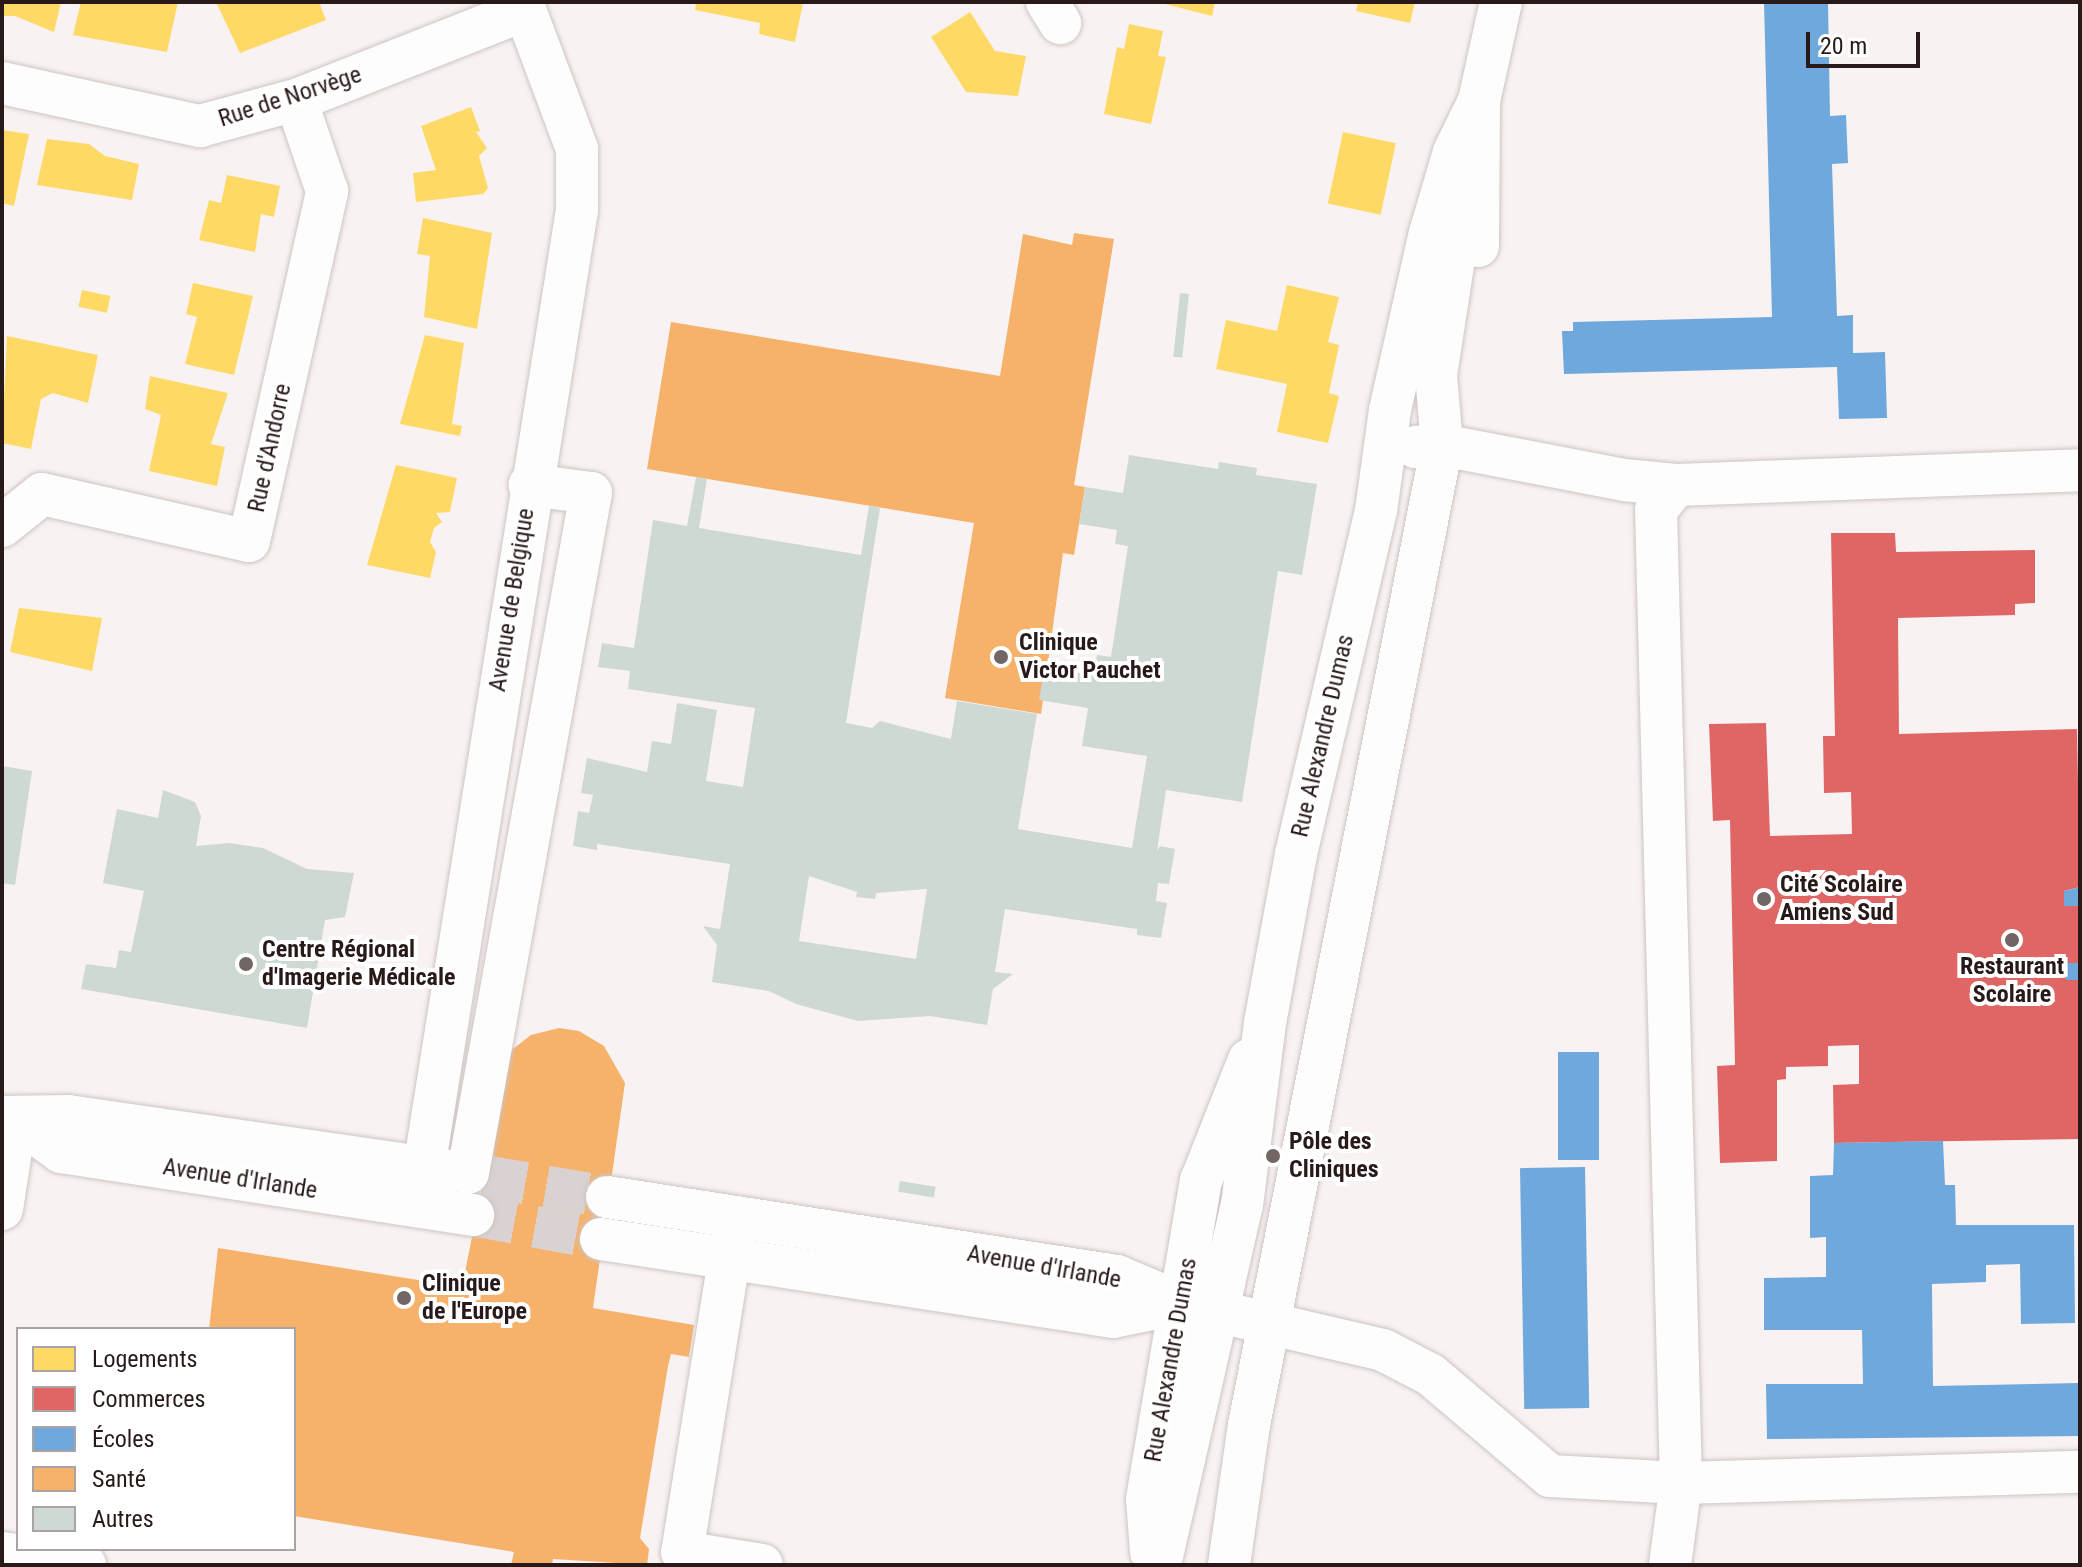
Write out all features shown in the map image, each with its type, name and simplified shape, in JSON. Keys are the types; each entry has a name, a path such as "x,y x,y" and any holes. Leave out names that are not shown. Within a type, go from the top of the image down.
{"street":[{"name":"Rue Alexandre Dumas","path":"1229,1565 1246,1441 1271,1327 1479,241 1479,101 1501,2"},
{"name":"Rue de Norvège","path":"2,83 200,126 296,100 523,6"},
{"name":"Avenue de Belgique","path":"421,1186 530,485 577,210 577,149 523,6"},
{"name":"Rue d'Andorre","path":"2,526 42,494 249,541 327,191 296,100"},
{"name":"Rue Alexandre Dumas","path":"1160,1565 1200,1308 1201,1181 1265,1023 1296,854 1376,511 1382,450 1420,279 1454,152 1479,101"},
{"path":"1420,279 1426,318 1415,379 1418,402 1442,445"},
{"path":"1382,450 1442,445 1624,480 1676,485 2080,470"},
{"name":"Avenue d'Irlande","path":"9,1118 68,1116 421,1186 475,1188 591,493 530,485"},
{"path":"1670,1565 1681,1483 1656,510 1676,485"},
{"path":"2,1209 9,1118"},
{"name":"Avenue d'Irlande","path":"607,1197 1117,1276 1200,1308"},
{"path":"736,1218 682,1552 762,1565"},
{"name":"Avenue d'Irlande","path":"601,1239 729,1262 1113,1317 1200,1308"},
{"name":"Rue Alexandre Dumas","path":"1152,1565 1147,1499 1200,1308"},
{"path":"1200,1308 1271,1327 1383,1350 1431,1375 1550,1476 1681,1483 2080,1472"},
{"path":"2,1553 85,1565"}],"building: Logements":[{"path":"2,2 61,2 54,32 15,16 2,16"},
{"path":"81,2 178,2 167,52 73,35"},
{"path":"216,2 319,2 326,20 240,53"},
{"path":"696,2 803,3 795,42 759,34 760,23 695,10"},
{"path":"1157,2 1215,2 1212,16"},
{"path":"1358,2 1415,2 1410,23 1356,11"},
{"path":"970,12 995,51 1026,56 1018,96 966,92 931,37"},
{"path":"1129,24 1163,31 1158,56 1166,57 1151,124 1104,114 1117,47 1124,49"},
{"path":"471,107 480,131 476,132 487,148 479,156 488,188 483,194 416,202 413,173 436,170 421,126"},
{"path":"2,130 29,134 14,206 2,203"},
{"path":"1343,132 1396,143 1381,215 1328,203"},
{"path":"47,139 89,144 105,156 139,164 132,200 37,185"},
{"path":"227,175 280,186 274,217 261,214 255,252 199,240 209,200 221,203"},
{"path":"423,218 492,233 477,329 424,317 430,256 417,254"},
{"path":"193,283 253,296 234,375 185,364 197,317 186,314"},
{"path":"1287,285 1339,297 1328,342 1339,345 1329,393 1339,396 1328,443 1277,432 1287,384 1216,369 1226,320 1277,331"},
{"path":"82,290 110,296 107,313 78,307"},
{"path":"425,335 464,343 452,424 462,426 460,436 400,424"},
{"path":"7,336 98,355 88,403 53,393 41,399 31,449 2,443"},
{"path":"150,376 228,393 211,444 225,447 217,486 149,471 161,415 145,409"},
{"path":"396,465 457,478 450,512 436,513 442,522 434,528 430,542 436,552 430,578 367,565"},
{"path":"19,608 102,618 92,671 10,652"}],"building: Commerces":[{"path":"1831,533 1895,533 1896,552 2035,550 2035,603 2015,604 2015,615 1898,618 1899,734 2077,729 2080,887 2064,891 2064,906 2080,906 2080,963 2066,964 2066,980 2080,980 2080,1139 1834,1143 1833,1085 1859,1084 1859,1045 1828,1046 1828,1066 1786,1067 1786,1079 1777,1080 1777,1161 1720,1163 1717,1066 1735,1065 1730,820 1713,821 1709,724 1766,723 1770,836 1852,834 1851,792 1824,793 1823,736 1835,736"}],"building: Écoles":[{"path":"1764,2 1828,2 1830,116 1846,115 1848,163 1832,164 1837,316 1853,315 1853,353 1885,352 1887,418 1839,419 1837,367 1564,374 1562,331 1573,331 1573,322 1772,317"},
{"path":"2080,887 2080,906 2064,906 2064,891"},
{"path":"2066,963 2080,963 2080,980 2066,980"},
{"path":"1558,1052 1599,1052 1599,1160 1558,1160"},
{"path":"1943,1141 1945,1185 1955,1185 1956,1225 2074,1225 2075,1323 2021,1324 2020,1264 1986,1265 1986,1282 1932,1284 1933,1386 2080,1383 2080,1436 1767,1439 1766,1384 1863,1384 1862,1330 1764,1330 1764,1278 1826,1277 1826,1237 1810,1238 1810,1176 1833,1175 1834,1143"},
{"path":"1585,1167 1589,1408 1524,1409 1520,1168"}],"building: Santé":[{"path":"1074,233 1114,239 1074,485 1085,487 1074,555 1063,553 1041,714 945,698 974,523 647,469 671,322 1000,376 1023,234 1072,245"},
{"name":"Clinique de l'Europe","path":"559,1028 579,1031 604,1046 625,1083 593,1308 694,1325 689,1357 671,1354 668,1366 640,1538 649,1549 647,1565 553,1559 552,1565 511,1565 514,1552 296,1516 296,1327 209,1327 218,1248 462,1287 509,1052 531,1035"}],"building: Autres":[{"path":"1180,293 1189,294 1182,358 1173,357"},
{"name":"Clinique Victor Pauchet","path":"1129,455 1218,469 1219,462 1257,468 1256,475 1317,484 1302,575 1278,571 1242,802 1166,790 1157,851 1160,846 1175,849 1169,884 1158,883 1156,901 1167,903 1161,938 1137,935 1137,929 1005,909 995,972 1013,974 993,989 987,1025 930,1016 858,1021 796,1004 769,991 712,982 717,945 703,926 720,929 730,864 597,844 597,850 573,846 578,811 589,813 593,795 581,793 587,758 647,772 652,741 671,744 677,703 717,710 706,781 743,787 755,708 628,689 630,671 598,667 602,643 634,648 653,520 687,526 696,477 707,479 699,528 861,555 869,506 880,508 846,723 872,728 880,721 951,739 957,701 1037,714 1018,829 1132,848 1147,756 1082,746 1088,708 1039,700 1045,664 1094,673 1097,655 1111,657 1128,546 1115,544 1117,530 1079,524 1085,487 1123,493","holes":["809,876 857,892 856,897 875,899 876,893 927,889 916,959 799,941"]},
{"path":"2,766 32,771 15,885 2,883"},
{"path":"163,790 195,802 201,816 196,846 229,843 263,848 307,869 354,873 345,917 325,920 307,1028 81,989 86,964 116,968 119,950 131,952 144,891 103,883 117,809 158,818"},
{"path":"900,1181 936,1187 934,1197 898,1192"}],"tunnel":[{"path":"484,1176 607,1197"},
{"path":"473,1215 601,1239"}],"place":[{"name":"Clinique Victor Pauchet","path":"1001,657"},
{"name":"Cité Scolaire Amiens Sud","path":"1764,899"},
{"name":"Restaurant Scolaire","path":"2012,940"},
{"name":"Centre Régional d'Imagerie Médicale","path":"246,964"},
{"name":"Pôle des Cliniques","path":"1273,1156"},
{"name":"Clinique de l'Europe","path":"404,1298"}]}
